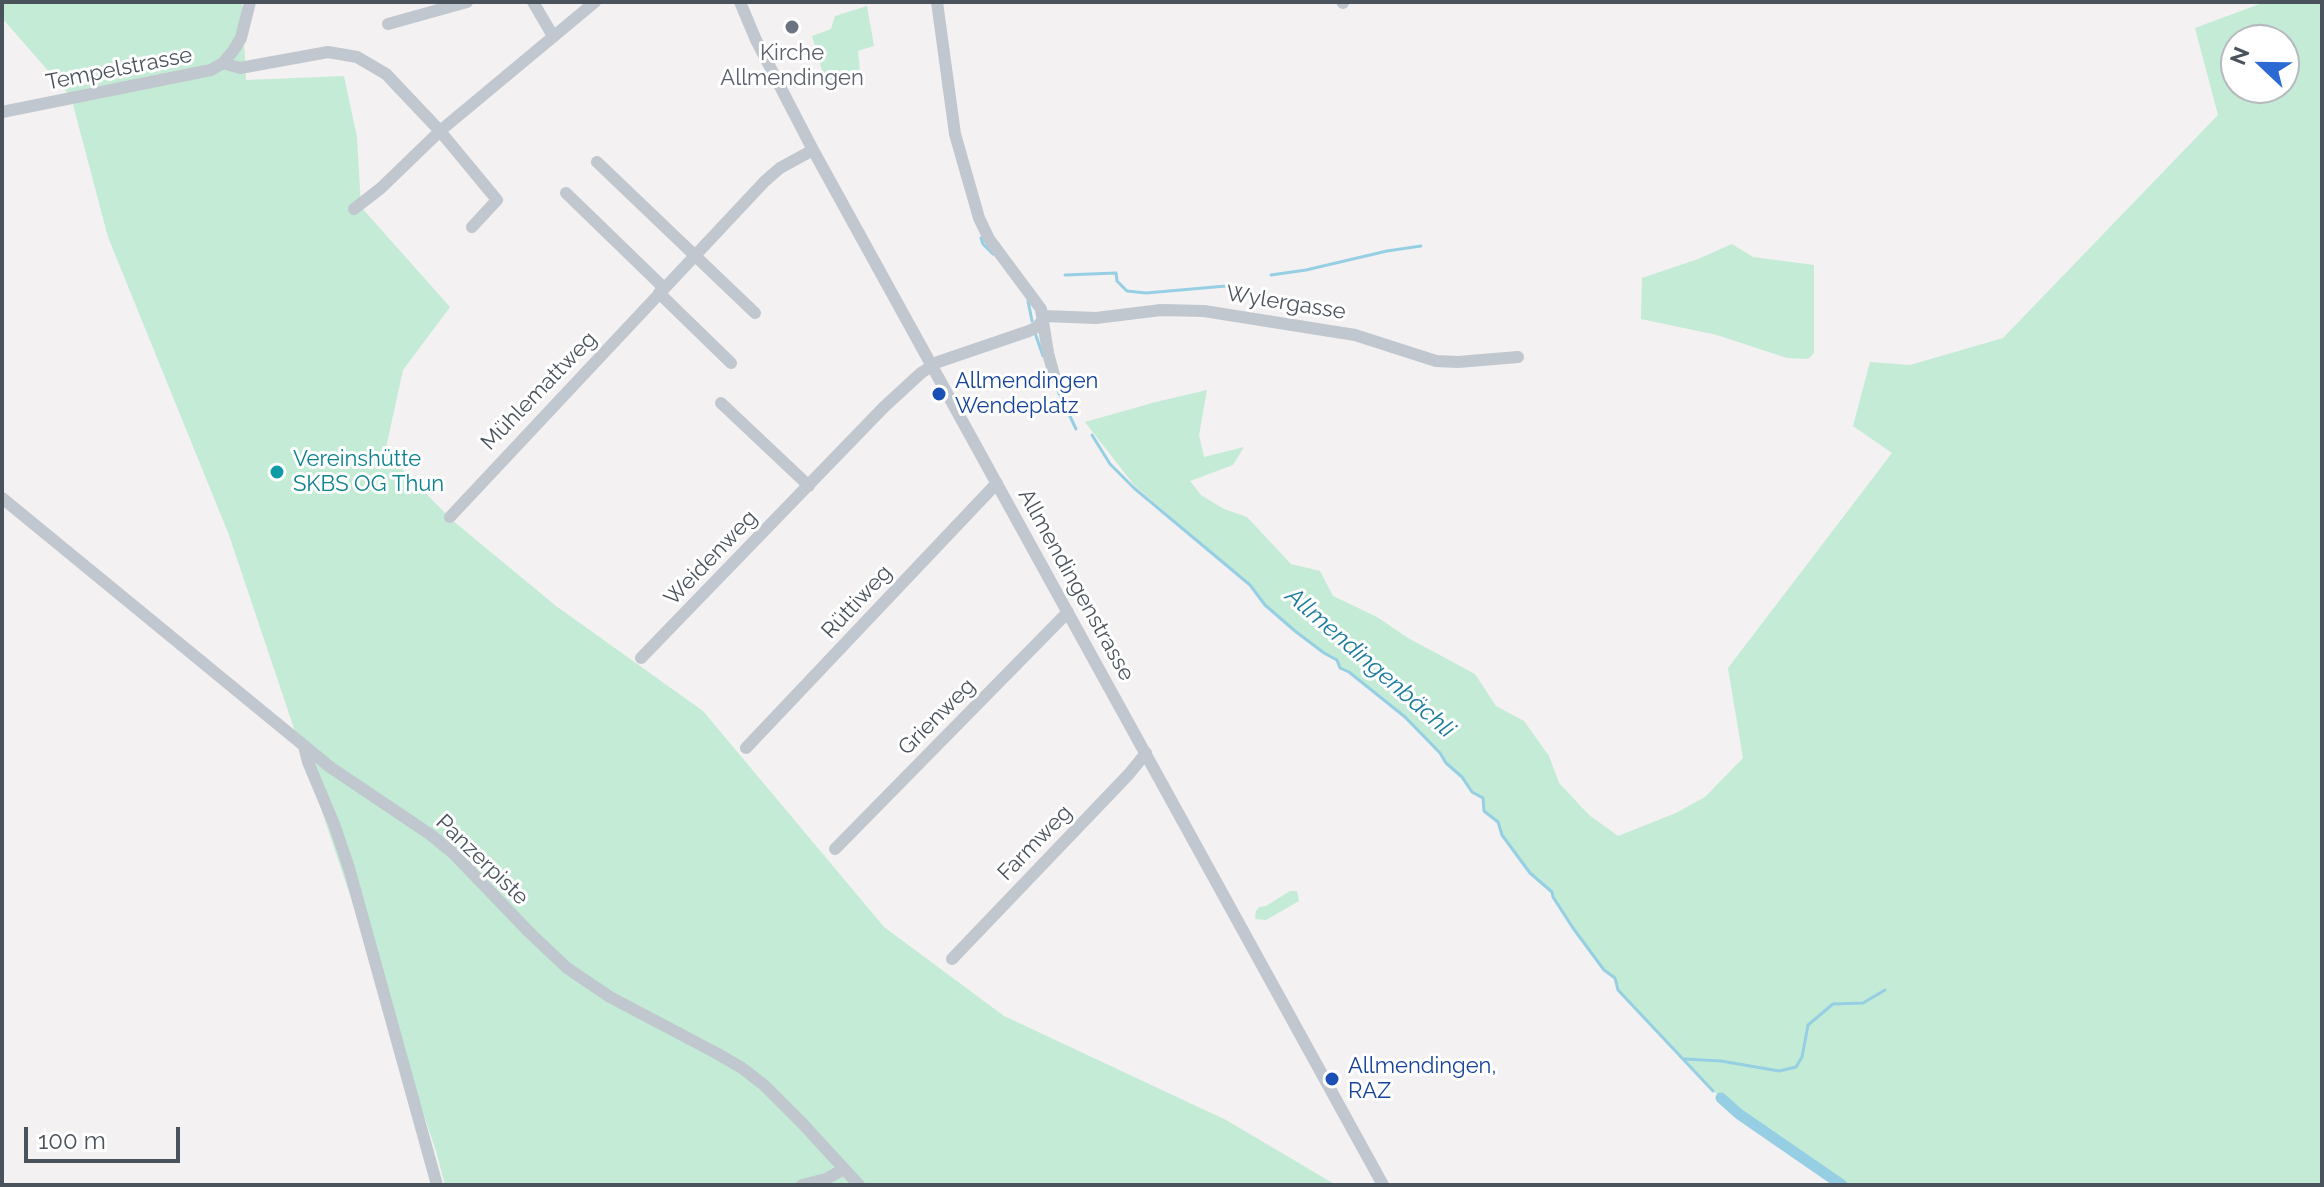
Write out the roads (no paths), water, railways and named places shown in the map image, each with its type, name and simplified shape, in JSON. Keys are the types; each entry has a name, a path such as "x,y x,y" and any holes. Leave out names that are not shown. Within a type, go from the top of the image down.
{"street":[{"name":"Tempelstrasse","path":"2,112 200,74 223,63 233,51 241,38 250,2"},
{"path":"388,24 467,2"},
{"path":"533,2 553,36"},
{"path":"354,209 381,188 440,131 595,2"},
{"name":"Allmendingenstrasse","path":"740,2 756,40 813,150 1383,1185"},
{"path":"937,2 955,134 979,218 989,239 1038,303 1044,318 1054,375"},
{"path":"223,63 240,68 328,52 357,57 386,74 440,131 497,200 472,227"},
{"name":"Mühlemattweg","path":"450,517 773,173 813,150"},
{"path":"597,162 755,313"},
{"path":"566,193 731,363"},
{"name":"Wylergasse","path":"1044,318 1096,318 1161,310 1204,311 1355,335 1436,361 1518,357"},
{"path":"931,366 1029,331 1044,318"},
{"name":"Weidenweg","path":"641,658 884,407 931,366"},
{"path":"721,403 809,486"},
{"name":"Rüttiweg","path":"746,748 997,483"},
{"name":"Panzerpiste","path":"2,498 330,767 453,853 567,968 610,997 742,1068 764,1085 859,1185"},
{"name":"Grienweg","path":"835,849 1068,612"},
{"path":"304,746 349,868 437,1185"},
{"name":"Farmweg","path":"952,959 1146,753"},
{"path":"802,1185 826,1179 844,1169"}],"waterway":[{"path":"981,238 993,254"},
{"path":"1271,275 1421,246"},
{"path":"1065,275 1116,273 1117,281 1127,291 1146,293 1226,286"},
{"path":"1028,301 1032,321"},
{"name":"Allmendingenbächli","path":"1035,333 1043,356"},
{"name":"Allmendingenbächli","path":"1052,378 1076,429"},
{"name":"Allmendingenbächli","path":"1092,435 1110,464 1134,488 1250,585 1265,605 1295,631 1337,660 1340,668 1405,717 1462,777 1472,792 1483,798 1484,811 1498,822 1502,835 1530,873 1552,892 1573,928 1604,970 1615,978 1618,990 1713,1091"},
{"path":"1685,1059 1721,1061 1779,1071 1796,1067 1802,1057 1808,1025 1833,1004 1863,1003 1885,990"},
{"name":"Allmendingenbächli","path":"1721,1098 1739,1114 1842,1185"}],"place":[{"name":"Kirche Allmendingen","path":"792,27"},
{"name":"Allmendingen Wendeplatz","path":"939,394"},
{"name":"Vereinshütte SKBS OG Thun","path":"277,472"},
{"name":"Allmendingen, RAZ","path":"1332,1079"}]}
